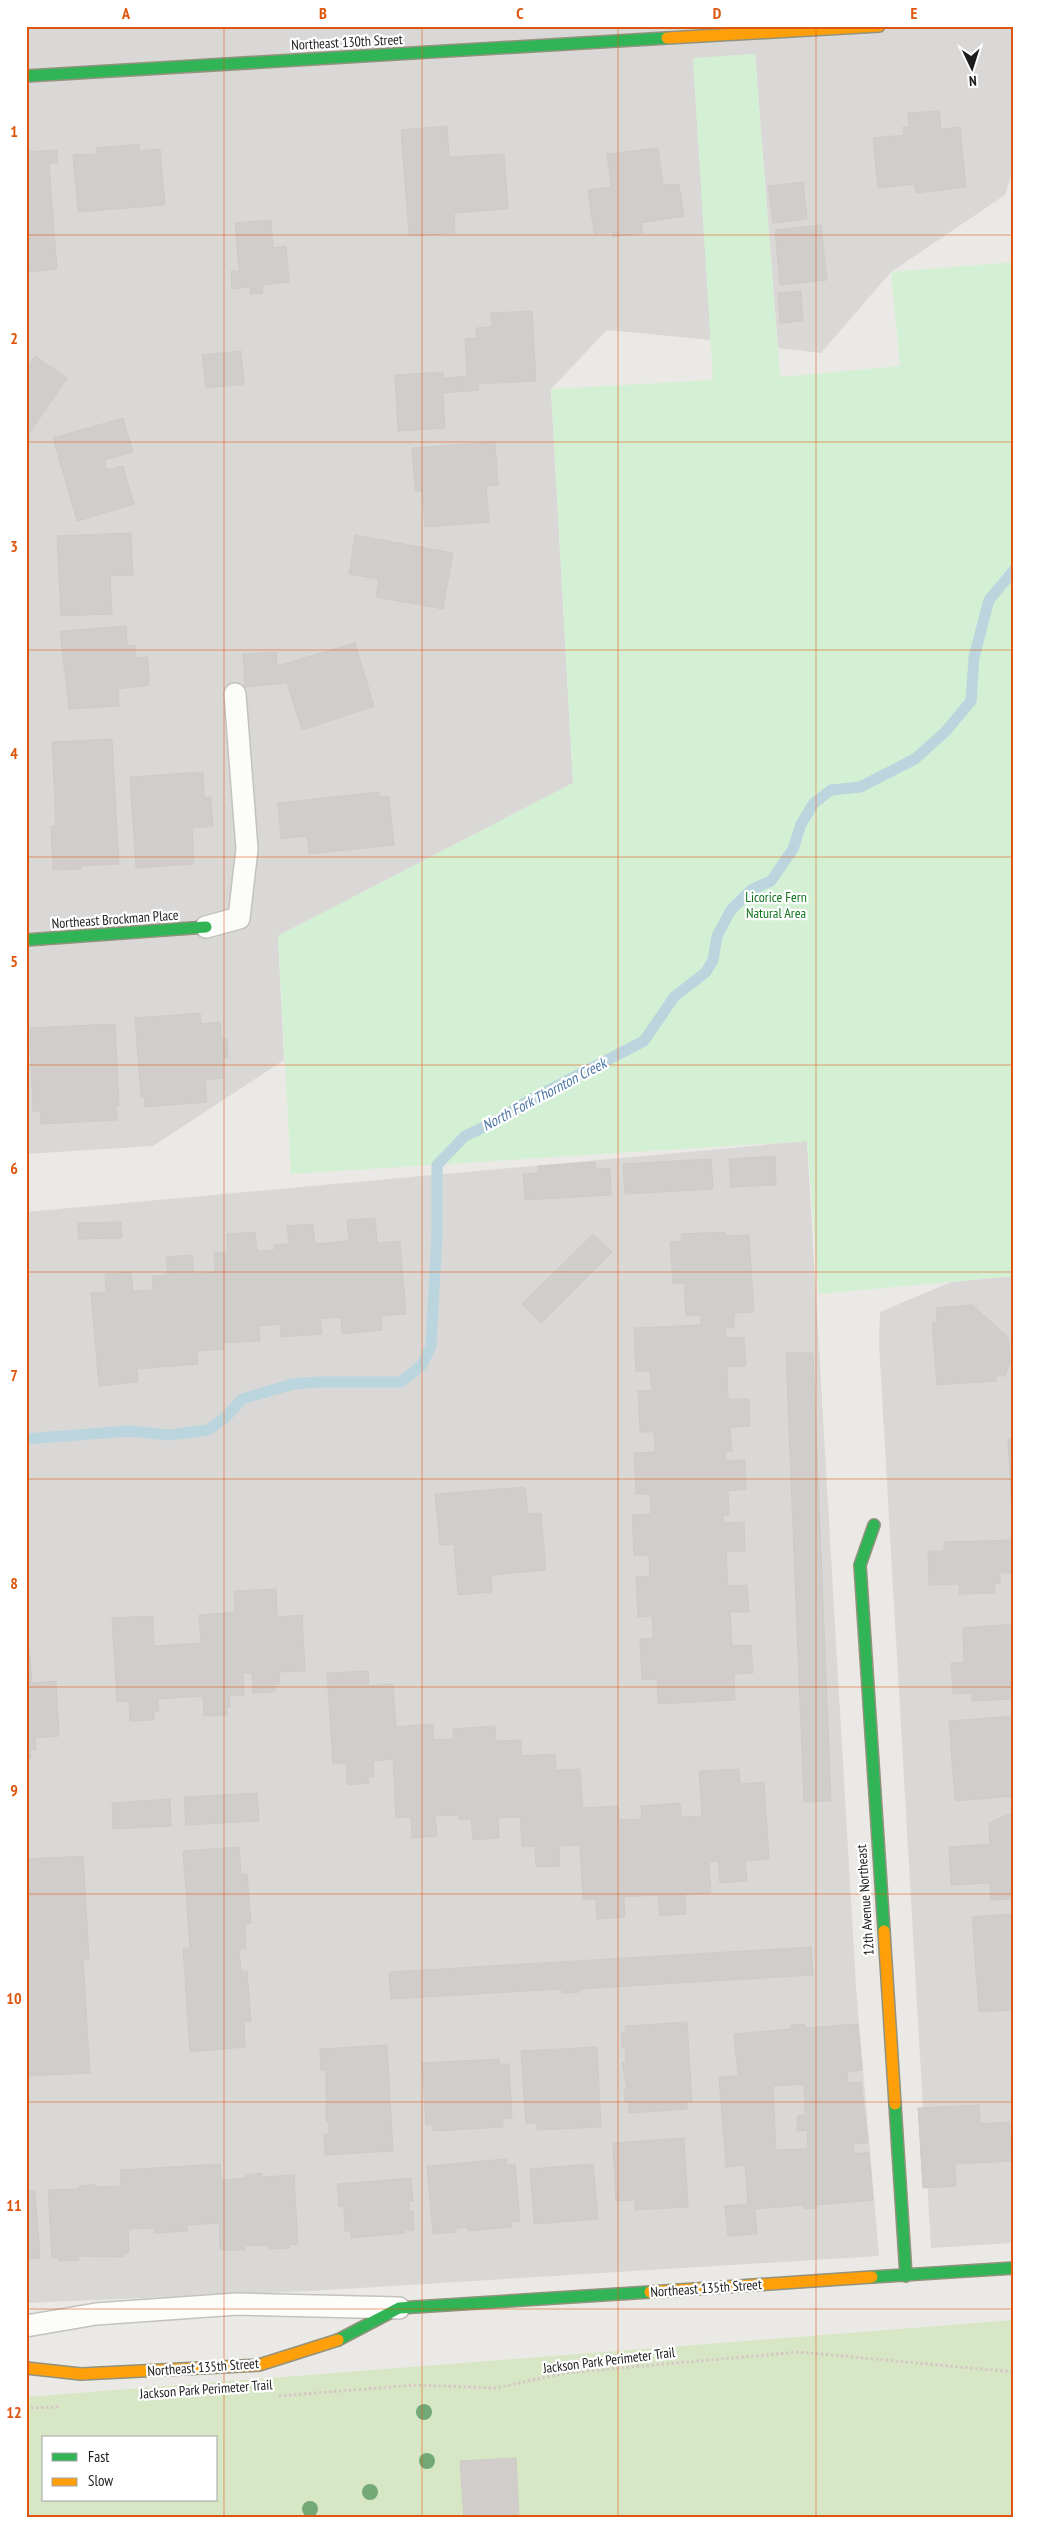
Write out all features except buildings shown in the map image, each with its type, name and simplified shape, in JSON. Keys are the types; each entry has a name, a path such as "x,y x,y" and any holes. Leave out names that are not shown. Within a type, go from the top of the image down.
{"street":[{"name":"Northeast 130th Street","path":"26,76 879,26"},
{"name":"Northeast Brockman Place","path":"26,940 206,927"},
{"name":"12th Avenue Northeast","path":"874,1525 860,1565 906,2276"},
{"name":"Northeast 135th Street","path":"26,2368 81,2374 259,2365 341,2338 399,2308 1014,2268"}],"lane":[{"path":"206,927 239,918 247,849 234,694"},
{"name":"Northeast 135th Street","path":"26,2326 96,2314 237,2304 399,2308"}],"path":[{"name":"Jackson Park Perimeter Trail","path":"270,2396 415,2385 496,2388 566,2374 799,2352 1014,2372"},
{"path":"26,2408 66,2407"}],"shaded area":[{"path":"26,26 1014,26 1014,167 1005,195 891,272 821,353 778,348 755,54 693,59 711,340 607,330 551,389 573,783 278,936 284,1060 153,1146 26,1154"},
{"path":"807,1141 856,1987 879,2256 311,2291 26,2303 26,1212"},
{"path":"1014,1276 1014,2243 931,2248 879,1344 880,1312 951,1282"}],"green space":[{"name":"Licorice Fern Natural Area","path":"755,54 780,377 900,366 891,272 1014,262 1014,1276 819,1294 807,1141 291,1174 278,936 573,783 551,389 713,380 693,58"},
{"path":"1014,2320 1014,2518 26,2518 26,2397"}],"waterway":[{"name":"North Fork Thornton Creek","path":"26,1439 129,1431 169,1435 208,1430 225,1418 242,1399 293,1384 318,1382 401,1382 422,1365 431,1346 437,1234 437,1165 465,1136 495,1122 528,1101 644,1041 674,997 706,972 713,960 717,936 731,910 751,890 771,881 793,849 801,824 814,803 831,790 860,787 915,759 946,731 971,701 974,657 989,600 1014,570"}],"traffic: fast":[{"path":"26,76 667,38"},
{"path":"26,940 206,927"},
{"path":"874,1525 860,1565 884,1931"},
{"path":"895,2104 906,2276"},
{"path":"872,2277 1014,2268"},
{"path":"338,2340 399,2308 650,2292"}],"traffic: slow":[{"path":"667,38 879,26"},
{"path":"884,1931 895,2104"},
{"path":"650,2292 872,2277"},
{"path":"26,2368 81,2374 259,2365 338,2340"}]}
